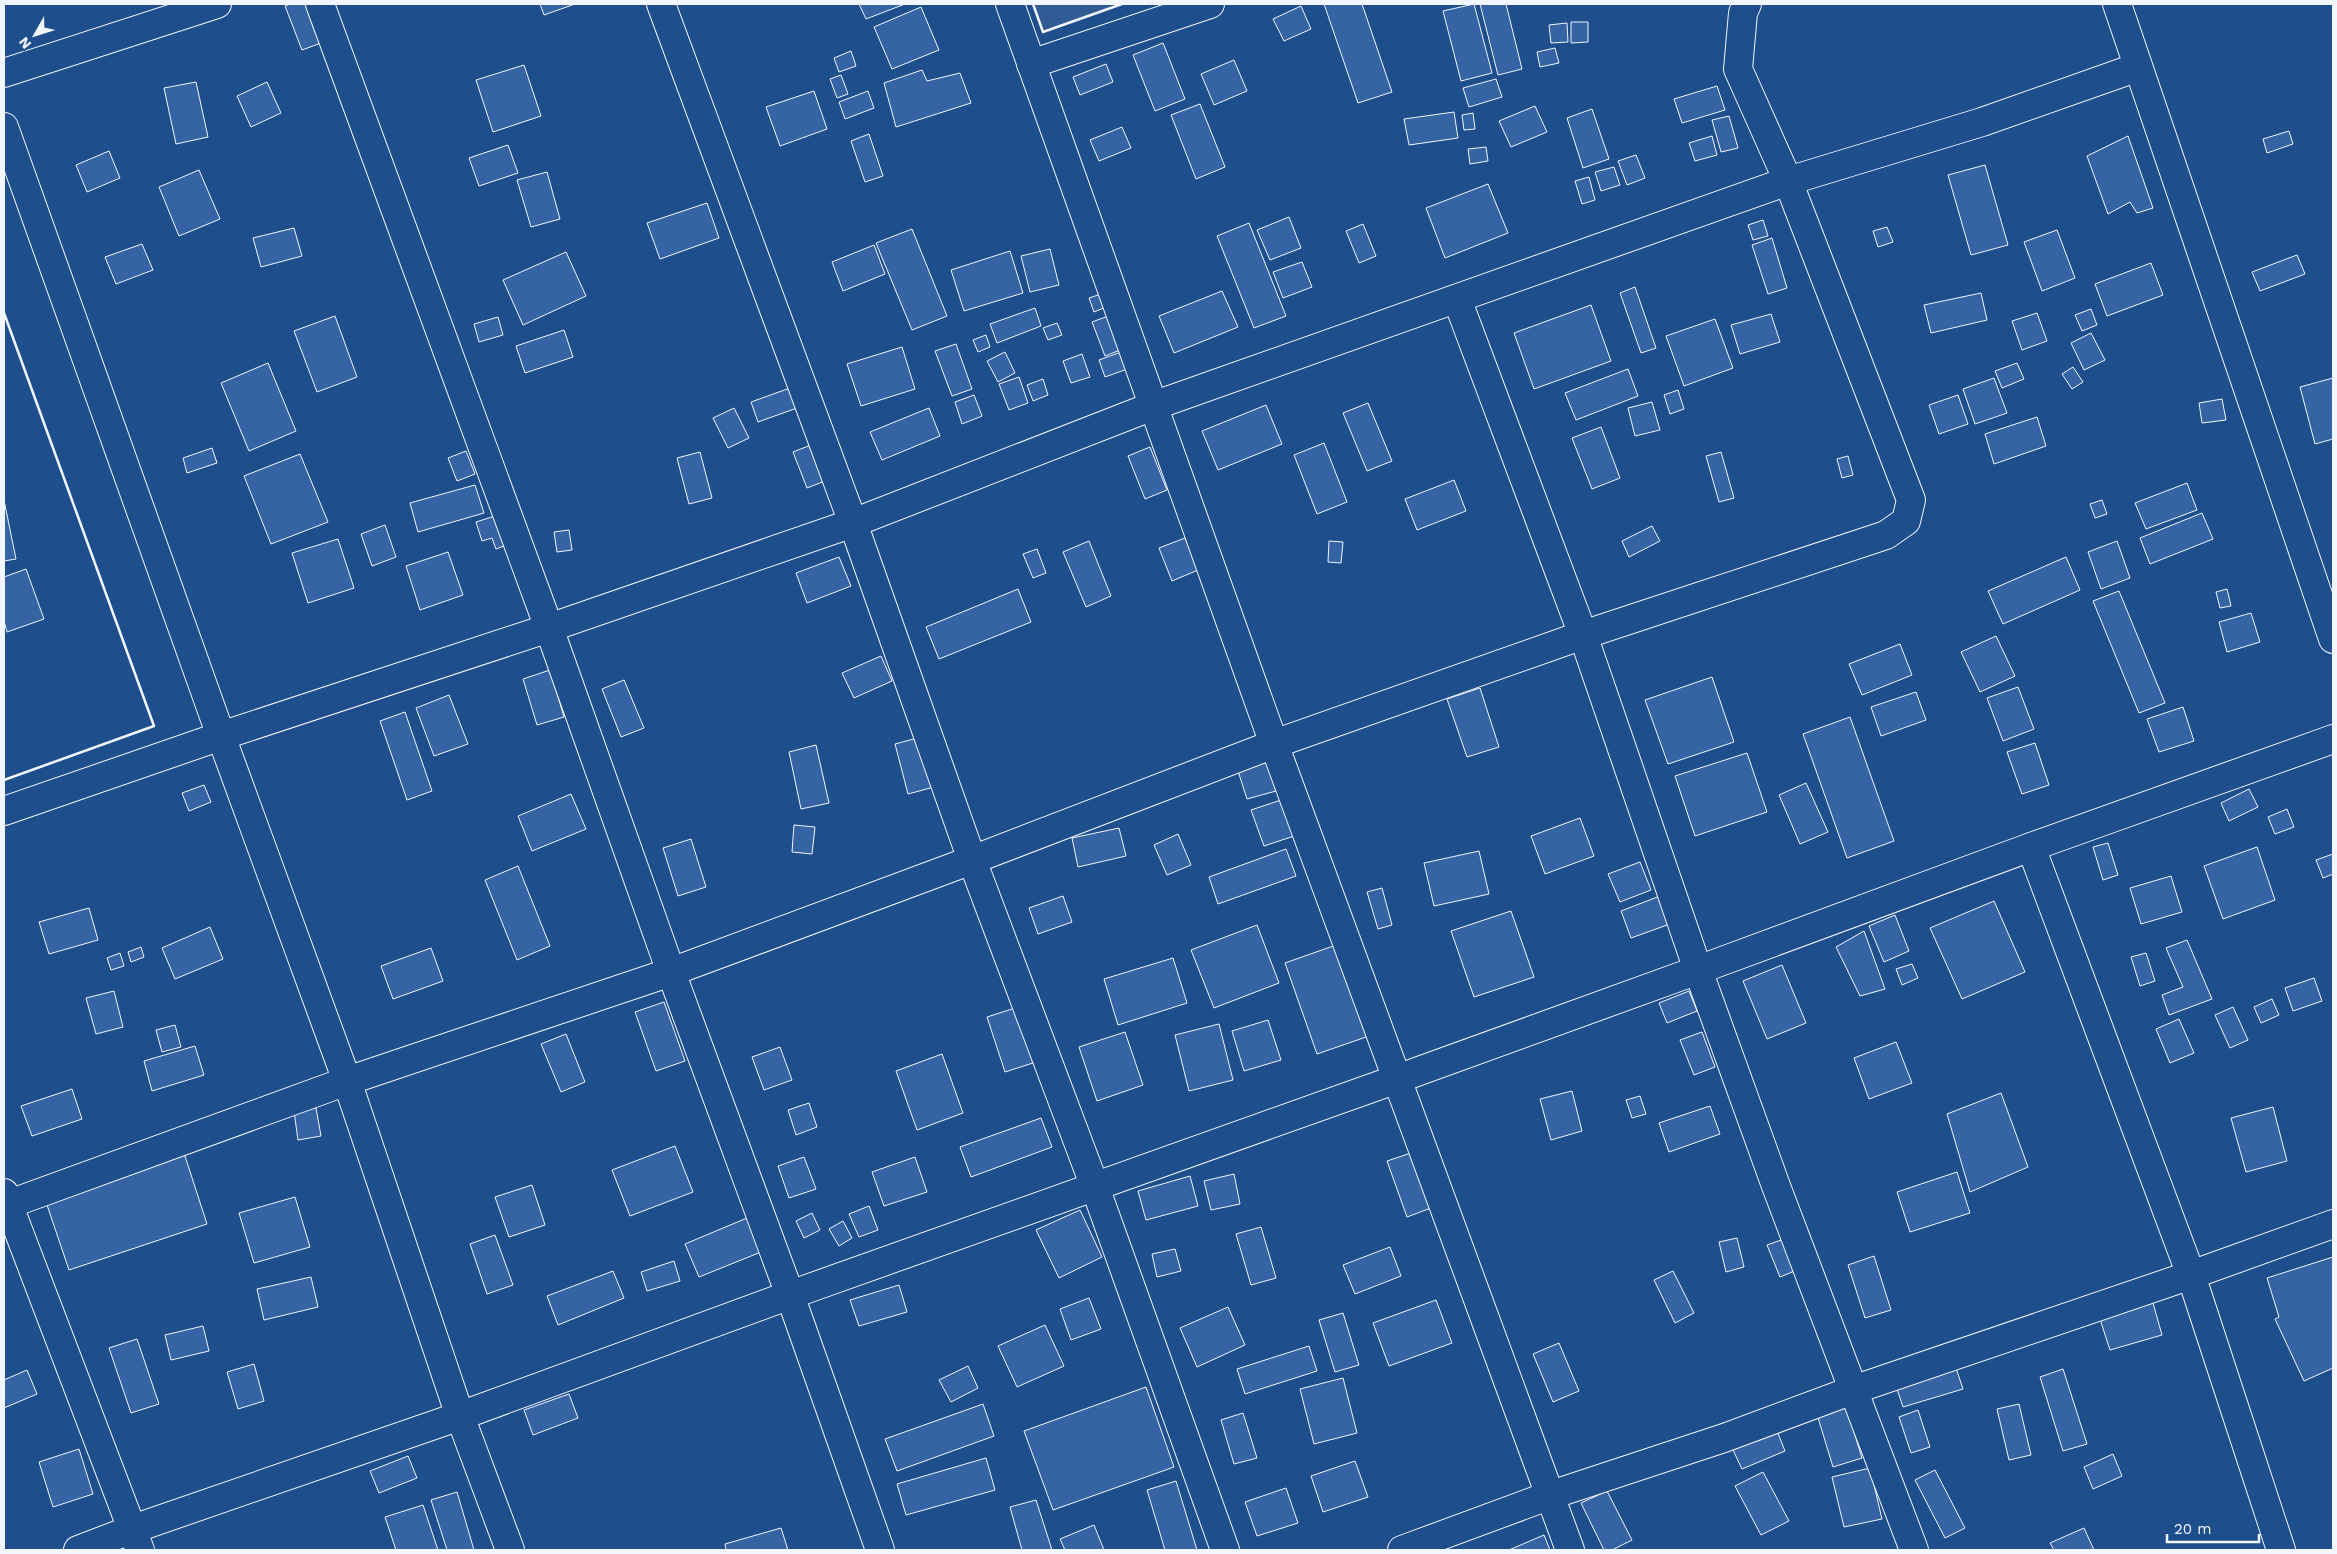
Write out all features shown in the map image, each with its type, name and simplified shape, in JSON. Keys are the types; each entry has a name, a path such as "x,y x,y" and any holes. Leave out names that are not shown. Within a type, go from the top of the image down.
{"street":[{"path":"4,74 217,4"},
{"path":"320,4 549,628 880,1550"},
{"path":"661,4 853,523 972,860 1095,1188 1225,1550"},
{"path":"1010,4 1274,744 1548,1496 1570,1550"},
{"path":"1031,64 1210,4"},
{"path":"2117,4 2333,639"},
{"path":"137,1540 5,1202 347,1081 671,972 972,860 1274,744 1582,635 1886,535 1906,521 1911,500 1788,181 1738,69 1742,7"},
{"path":"4,811 220,736 549,628 853,523 1154,406 1788,181 1982,122 2138,67"},
{"path":"4,127 220,736 347,1081 460,1416 510,1550"},
{"path":"1457,299 1582,635 1698,970 1914,1550"},
{"path":"78,1550 137,1540 460,1416 790,1295 1095,1188 1698,970 2030,847 2333,739"},
{"path":"2030,847 2191,1275 2281,1550"},
{"path":"1402,1550 1548,1496 1724,1438 1853,1390 2191,1275 2333,1224"}],"shaded area":[{"path":"1033,4 1122,4 1043,32"}],"building":[{"path":"305,4 321,43 302,50 285,6"},
{"path":"540,4 575,4 544,15"},
{"path":"859,4 905,4 866,19"},
{"path":"1324,4 1362,4 1392,92 1358,103"},
{"path":"1474,4 1492,73 1461,81 1443,11"},
{"path":"1480,4 1506,4 1522,69 1498,75"},
{"path":"1301,6 1311,29 1284,41 1273,19"},
{"path":"921,7 939,50 892,69 874,27"},
{"path":"1571,22 1588,22 1588,42 1571,43"},
{"path":"1567,23 1568,42 1551,43 1549,25"},
{"path":"1163,43 1185,99 1155,111 1133,55"},
{"path":"1555,48 1559,63 1540,67 1537,52"},
{"path":"851,51 856,66 839,72 834,58"},
{"path":"1234,60 1247,91 1214,105 1201,74"},
{"path":"1106,64 1113,82 1080,95 1073,77"},
{"path":"524,65 541,116 493,132 476,80"},
{"path":"922,70 927,81 960,73 971,103 896,127 884,83"},
{"path":"841,75 848,94 837,98 830,79"},
{"path":"1496,79 1502,97 1469,107 1463,88"},
{"path":"196,82 208,137 176,144 164,88"},
{"path":"267,82 281,113 251,127 237,96"},
{"path":"1717,86 1725,110 1682,123 1674,99"},
{"path":"814,91 827,129 780,146 766,107"},
{"path":"868,91 874,108 845,119 839,102"},
{"path":"1200,104 1225,167 1196,179 1171,115"},
{"path":"1535,106 1547,132 1511,147 1499,121"},
{"path":"1592,109 1609,159 1583,168 1567,118"},
{"path":"1454,112 1458,138 1409,145 1404,119"},
{"path":"1473,113 1475,129 1464,130 1462,115"},
{"path":"1729,116 1738,148 1721,152 1712,120"},
{"path":"1122,127 1131,148 1099,161 1090,140"},
{"path":"2289,131 2293,144 2267,153 2263,139"},
{"path":"869,134 883,176 865,182 851,141"},
{"path":"1712,136 1717,155 1695,161 1689,143"},
{"path":"2128,136 2153,208 2137,213 2130,202 2108,214 2087,156"},
{"path":"508,145 518,173 479,186 469,158"},
{"path":"1486,147 1488,161 1470,164 1468,149"},
{"path":"109,151 120,178 87,192 76,165"},
{"path":"1636,155 1645,178 1627,185 1618,161"},
{"path":"1985,165 2008,245 1971,255 1948,175"},
{"path":"1614,167 1620,185 1601,191 1595,172"},
{"path":"199,170 220,219 179,236 159,187"},
{"path":"547,172 560,219 531,227 517,180"},
{"path":"1589,177 1595,200 1582,204 1575,181"},
{"path":"1488,184 1508,233 1445,258 1426,208"},
{"path":"707,203 719,238 660,259 647,223"},
{"path":"1289,217 1301,248 1270,260 1257,230"},
{"path":"1763,220 1768,236 1753,240 1748,225"},
{"path":"1249,223 1286,316 1254,328 1217,236"},
{"path":"1363,224 1376,256 1359,263 1346,231"},
{"path":"1887,227 1893,242 1878,247 1873,231"},
{"path":"294,228 302,256 261,267 253,238"},
{"path":"912,229 947,316 912,330 876,243"},
{"path":"2057,230 2075,278 2042,291 2024,242"},
{"path":"1772,238 1787,288 1768,294 1752,245"},
{"path":"142,244 153,270 116,284 105,257"},
{"path":"874,245 885,274 843,291 832,262"},
{"path":"1050,249 1059,285 1030,292 1021,256"},
{"path":"1010,251 1023,293 964,311 951,270"},
{"path":"566,252 586,296 523,325 503,280"},
{"path":"2297,255 2305,274 2260,291 2252,272"},
{"path":"1302,262 1312,287 1283,298 1273,272"},
{"path":"2151,263 2163,295 2107,316 2095,284"},
{"path":"1635,287 1656,348 1641,353 1620,293"},
{"path":"1222,291 1238,327 1174,353 1159,316"},
{"path":"1981,293 1987,320 1931,333 1924,305"},
{"path":"1101,294 1106,307 1094,312 1089,298"},
{"path":"1591,305 1611,361 1534,389 1514,333"},
{"path":"1035,308 1041,326 997,343 990,324"},
{"path":"2091,309 2097,325 2082,331 2075,315"},
{"path":"2037,313 2047,341 2022,350 2012,321"},
{"path":"1771,314 1780,342 1740,354 1731,325"},
{"path":"1111,315 1123,349 1105,356 1092,322"},
{"path":"335,316 357,377 317,392 294,331"},
{"path":"498,317 503,335 479,342 474,324"},
{"path":"1715,319 1733,368 1684,386 1666,336"},
{"path":"1057,323 1062,335 1048,340 1043,328"},
{"path":"564,330 573,357 525,373 516,346"},
{"path":"2091,333 2105,360 2084,370 2071,343"},
{"path":"986,335 990,347 978,352 973,340"},
{"path":"956,344 972,389 952,396 935,351"},
{"path":"902,347 915,389 861,406 847,364"},
{"path":"1124,351 1130,368 1105,377 1099,360"},
{"path":"1005,352 1015,373 998,382 987,361"},
{"path":"1082,354 1090,377 1071,383 1063,361"},
{"path":"268,363 296,431 249,451 221,383"},
{"path":"2017,363 2024,379 2002,388 1995,371"},
{"path":"2073,367 2083,382 2072,389 2062,374"},
{"path":"1628,369 1638,396 1576,420 1565,393"},
{"path":"1019,377 1028,403 1009,410 999,384"},
{"path":"1994,378 2007,413 1975,424 1963,389"},
{"path":"2333,378 2333,439 2315,444 2300,387"},
{"path":"1043,379 1048,395 1033,401 1027,385"},
{"path":"790,388 797,408 758,422 751,402"},
{"path":"1678,390 1684,409 1670,414 1664,395"},
{"path":"974,395 982,416 962,424 955,402"},
{"path":"1958,395 1968,424 1939,434 1929,405"},
{"path":"2222,399 2226,420 2202,423 2199,403"},
{"path":"1652,402 1660,430 1635,436 1628,408"},
{"path":"1368,403 1392,461 1367,471 1343,413"},
{"path":"1266,405 1282,444 1218,470 1202,431"},
{"path":"734,408 749,438 728,448 713,418"},
{"path":"929,408 940,436 882,460 870,432"},
{"path":"2037,417 2046,446 1994,464 1985,434"},
{"path":"1601,427 1620,478 1592,489 1572,438"},
{"path":"1324,443 1347,502 1317,514 1294,455"},
{"path":"811,445 825,481 807,488 793,452"},
{"path":"1150,447 1167,490 1145,499 1128,456"},
{"path":"212,448 217,463 187,473 183,458"},
{"path":"466,451 475,474 457,481 448,458"},
{"path":"700,452 712,498 689,504 677,458"},
{"path":"1721,452 1734,498 1719,502 1706,456"},
{"path":"300,454 328,522 271,544 244,476"},
{"path":"1848,456 1853,475 1842,478 1837,459"},
{"path":"1454,480 1466,511 1417,530 1405,499"},
{"path":"2187,483 2197,510 2146,529 2135,503"},
{"path":"475,485 484,513 418,532 410,503"},
{"path":"4,500 16,559 4,561"},
{"path":"2102,500 2107,514 2095,518 2090,504"},
{"path":"2202,513 2213,539 2150,564 2140,538"},
{"path":"495,516 504,546 496,549 492,538 482,541 476,522"},
{"path":"385,525 396,557 372,566 361,534"},
{"path":"1652,526 1660,541 1629,557 1622,541"},
{"path":"569,530 572,550 557,552 554,532"},
{"path":"1185,538 1198,570 1172,581 1159,548"},
{"path":"338,539 354,588 308,603 292,553"},
{"path":"1089,541 1111,596 1086,607 1063,552"},
{"path":"1329,541 1343,542 1341,563 1328,562"},
{"path":"2117,541 2130,578 2101,589 2088,552"},
{"path":"1037,549 1046,573 1033,578 1023,554"},
{"path":"448,552 463,595 420,610 406,566"},
{"path":"839,557 851,586 807,603 796,573"},
{"path":"2066,557 2080,590 2003,624 1988,591"},
{"path":"26,569 44,619 7,632 4,621 4,577"},
{"path":"1018,589 1031,622 939,659 926,627"},
{"path":"2227,589 2231,606 2220,608 2216,592"},
{"path":"2119,591 2165,703 2139,713 2093,601"},
{"path":"2251,613 2260,642 2227,652 2219,622"},
{"path":"1996,636 2015,676 1980,692 1961,652"},
{"path":"1900,644 1912,675 1862,695 1849,664"},
{"path":"881,656 892,681 854,698 842,673"},
{"path":"550,670 564,717 537,725 523,679"},
{"path":"1712,677 1734,742 1668,764 1645,700"},
{"path":"624,680 644,728 621,737 602,689"},
{"path":"2018,687 2034,729 2003,741 1987,698"},
{"path":"1480,688 1499,747 1467,757 1447,699"},
{"path":"1916,692 1926,720 1881,736 1871,707"},
{"path":"449,695 468,744 434,756 416,708"},
{"path":"2183,707 2194,741 2159,752 2147,719"},
{"path":"405,712 432,791 407,800 380,721"},
{"path":"1850,717 1894,841 1847,858 1803,734"},
{"path":"921,737 934,787 908,794 895,744"},
{"path":"2035,743 2049,785 2022,794 2007,752"},
{"path":"816,745 829,803 801,809 789,752"},
{"path":"1747,753 1767,812 1695,836 1675,776"},
{"path":"1267,762 1276,791 1247,799 1238,771"},
{"path":"1806,783 1828,832 1800,844 1779,795"},
{"path":"204,785 211,802 189,811 182,793"},
{"path":"2249,789 2258,807 2229,821 2221,803"},
{"path":"571,794 586,829 532,851 518,816"},
{"path":"1281,800 1294,836 1264,846 1251,810"},
{"path":"2287,809 2294,827 2275,834 2268,817"},
{"path":"1580,818 1594,856 1545,874 1531,836"},
{"path":"794,825 815,827 812,854 792,852"},
{"path":"1119,828 1126,856 1078,867 1072,838"},
{"path":"1178,834 1191,865 1167,875 1154,845"},
{"path":"691,839 706,887 678,896 663,848"},
{"path":"2108,843 2118,875 2103,880 2093,847"},
{"path":"2257,847 2275,900 2223,919 2204,866"},
{"path":"1286,849 1296,876 1218,904 1209,877"},
{"path":"1479,851 1489,894 1434,906 1424,863"},
{"path":"2333,854 2333,874 2323,878 2316,860"},
{"path":"1640,862 1651,890 1620,902 1608,874"},
{"path":"518,866 550,946 517,960 485,880"},
{"path":"2171,876 2182,912 2141,924 2130,888"},
{"path":"1382,888 1392,925 1378,929 1367,892"},
{"path":"1063,896 1072,922 1038,934 1029,908"},
{"path":"1660,896 1670,924 1631,938 1621,911"},
{"path":"1994,901 2025,972 1962,999 1930,928"},
{"path":"89,908 98,940 49,954 39,922"},
{"path":"1511,911 1534,977 1474,997 1451,931"},
{"path":"1895,915 1909,951 1884,962 1869,926"},
{"path":"1257,925 1279,983 1214,1008 1191,950"},
{"path":"210,927 223,959 175,979 162,948"},
{"path":"1864,931 1885,989 1860,996 1836,947"},
{"path":"2187,940 2212,999 2169,1015 2162,995 2183,987 2166,948"},
{"path":"1336,945 1369,1036 1317,1054 1285,963"},
{"path":"141,947 144,957 131,962 128,952"},
{"path":"431,948 443,981 393,999 381,966"},
{"path":"120,953 124,966 111,970 107,958"},
{"path":"2146,953 2155,981 2140,986 2131,957"},
{"path":"1173,958 1187,1003 1118,1025 1104,979"},
{"path":"1912,964 1918,978 1902,985 1896,969"},
{"path":"1782,965 1806,1023 1767,1039 1743,981"},
{"path":"2314,978 2322,1001 2293,1011 2285,988"},
{"path":"114,991 123,1027 96,1034 86,998"},
{"path":"1689,991 1697,1011 1667,1023 1659,1003"},
{"path":"2272,999 2279,1015 2261,1023 2254,1007"},
{"path":"664,1002 685,1061 656,1071 635,1012"},
{"path":"2233,1007 2248,1040 2230,1048 2215,1015"},
{"path":"1015,1008 1033,1063 1005,1072 987,1017"},
{"path":"2179,1019 2194,1053 2170,1063 2156,1029"},
{"path":"1268,1020 1281,1060 1244,1071 1232,1031"},
{"path":"1219,1024 1233,1080 1189,1091 1175,1035"},
{"path":"175,1025 181,1047 162,1052 156,1030"},
{"path":"1125,1032 1143,1085 1097,1101 1079,1047"},
{"path":"1702,1032 1715,1067 1694,1075 1680,1040"},
{"path":"566,1034 585,1082 561,1092 541,1044"},
{"path":"1896,1042 1912,1083 1869,1099 1854,1058"},
{"path":"195,1046 204,1075 152,1091 144,1061"},
{"path":"780,1047 792,1080 764,1090 752,1057"},
{"path":"942,1054 963,1113 917,1130 896,1071"},
{"path":"72,1089 82,1119 32,1136 21,1106"},
{"path":"1572,1091 1582,1131 1551,1140 1540,1099"},
{"path":"2001,1093 2028,1167 1970,1192 1947,1114"},
{"path":"1640,1096 1646,1114 1632,1118 1626,1100"},
{"path":"809,1103 817,1127 796,1135 788,1110"},
{"path":"1710,1106 1720,1134 1669,1152 1659,1123"},
{"path":"2273,1107 2287,1161 2246,1172 2231,1118"},
{"path":"316,1108 321,1136 298,1140 294,1111"},
{"path":"1041,1118 1052,1147 971,1177 960,1147"},
{"path":"675,1146 693,1192 630,1216 612,1170"},
{"path":"184,1153 207,1224 69,1270 45,1199"},
{"path":"1411,1153 1431,1208 1407,1217 1387,1161"},
{"path":"804,1157 816,1189 789,1198 778,1166"},
{"path":"915,1157 927,1192 884,1206 872,1172"},
{"path":"1957,1172 1970,1213 1910,1232 1897,1192"},
{"path":"1234,1174 1240,1204 1211,1210 1204,1181"},
{"path":"1190,1176 1198,1206 1146,1220 1138,1191"},
{"path":"532,1185 545,1225 509,1237 495,1197"},
{"path":"295,1197 310,1247 254,1263 239,1213"},
{"path":"869,1206 878,1230 859,1237 849,1214"},
{"path":"1080,1210 1102,1257 1059,1278 1036,1230"},
{"path":"812,1213 820,1230 804,1238 796,1221"},
{"path":"747,1218 761,1252 699,1277 685,1244"},
{"path":"843,1221 852,1238 839,1246 829,1229"},
{"path":"1261,1227 1276,1278 1251,1285 1236,1234"},
{"path":"495,1235 513,1285 487,1294 470,1244"},
{"path":"1737,1238 1744,1267 1726,1272 1719,1242"},
{"path":"1784,1239 1797,1270 1780,1277 1767,1245"},
{"path":"1390,1247 1401,1276 1355,1294 1343,1265"},
{"path":"1175,1249 1181,1271 1157,1277 1152,1254"},
{"path":"1874,1256 1891,1310 1865,1318 1848,1265"},
{"path":"2333,1257 2333,1368 2304,1381 2275,1319 2279,1317 2267,1278"},
{"path":"674,1261 680,1281 647,1291 641,1272"},
{"path":"613,1271 624,1298 558,1325 547,1296"},
{"path":"1673,1271 1694,1313 1675,1323 1654,1280"},
{"path":"311,1277 318,1307 264,1320 257,1289"},
{"path":"899,1285 907,1312 859,1326 850,1300"},
{"path":"1089,1298 1101,1329 1071,1340 1060,1309"},
{"path":"1436,1300 1452,1343 1389,1366 1373,1323"},
{"path":"2153,1303 2162,1335 2110,1350 2100,1319"},
{"path":"1228,1307 1245,1345 1197,1367 1180,1328"},
{"path":"1343,1313 1359,1365 1335,1372 1319,1320"},
{"path":"1045,1325 1064,1366 1017,1387 998,1346"},
{"path":"203,1326 209,1351 171,1360 165,1335"},
{"path":"137,1339 159,1404 131,1413 109,1348"},
{"path":"1559,1343 1579,1391 1553,1402 1533,1354"},
{"path":"1309,1346 1317,1371 1245,1394 1237,1369"},
{"path":"254,1364 264,1401 238,1409 227,1372"},
{"path":"968,1366 978,1388 951,1402 939,1380"},
{"path":"1956,1368 1963,1389 1903,1407 1896,1386"},
{"path":"2063,1369 2087,1444 2063,1451 2040,1377"},
{"path":"27,1370 37,1394 4,1408 4,1380"},
{"path":"1343,1378 1357,1433 1314,1444 1300,1389"},
{"path":"1146,1387 1174,1467 1053,1510 1024,1431"},
{"path":"569,1394 578,1418 533,1435 524,1410"},
{"path":"1845,1403 1862,1458 1833,1467 1816,1411"},
{"path":"983,1404 994,1436 897,1471 885,1439"},
{"path":"2019,1404 2031,1455 2009,1460 1997,1409"},
{"path":"1918,1410 1930,1447 1911,1453 1899,1417"},
{"path":"1243,1413 1257,1458 1234,1464 1221,1420"},
{"path":"1777,1431 1785,1451 1742,1469 1733,1450"},
{"path":"79,1449 93,1494 53,1507 39,1462"},
{"path":"2113,1454 2122,1476 2093,1489 2084,1467"},
{"path":"408,1456 417,1478 379,1493 370,1471"},
{"path":"986,1458 995,1490 906,1515 897,1484"},
{"path":"1355,1461 1368,1497 1323,1512 1311,1476"},
{"path":"1870,1468 1882,1519 1844,1527 1832,1477"},
{"path":"1935,1470 1965,1528 1945,1538 1915,1480"},
{"path":"1763,1472 1789,1521 1761,1535 1735,1486"},
{"path":"1176,1481 1197,1550 1165,1550 1147,1490"},
{"path":"1286,1488 1298,1523 1257,1536 1245,1502"},
{"path":"1607,1491 1632,1540 1612,1550 1604,1550 1581,1503"},
{"path":"457,1492 474,1550 447,1550 431,1500"},
{"path":"1036,1500 1052,1550 1022,1550 1010,1507"},
{"path":"423,1505 438,1550 396,1550 385,1517"},
{"path":"1094,1525 1104,1550 1065,1550 1060,1539"},
{"path":"781,1528 788,1550 726,1550 725,1544"},
{"path":"2084,1528 2094,1550 2054,1550 2050,1543"},
{"path":"1544,1535 1550,1550 1509,1550"}],"wall":[{"path":"1033,4 1043,32 1122,4"},
{"path":"4,313 154,726 4,780"}]}
